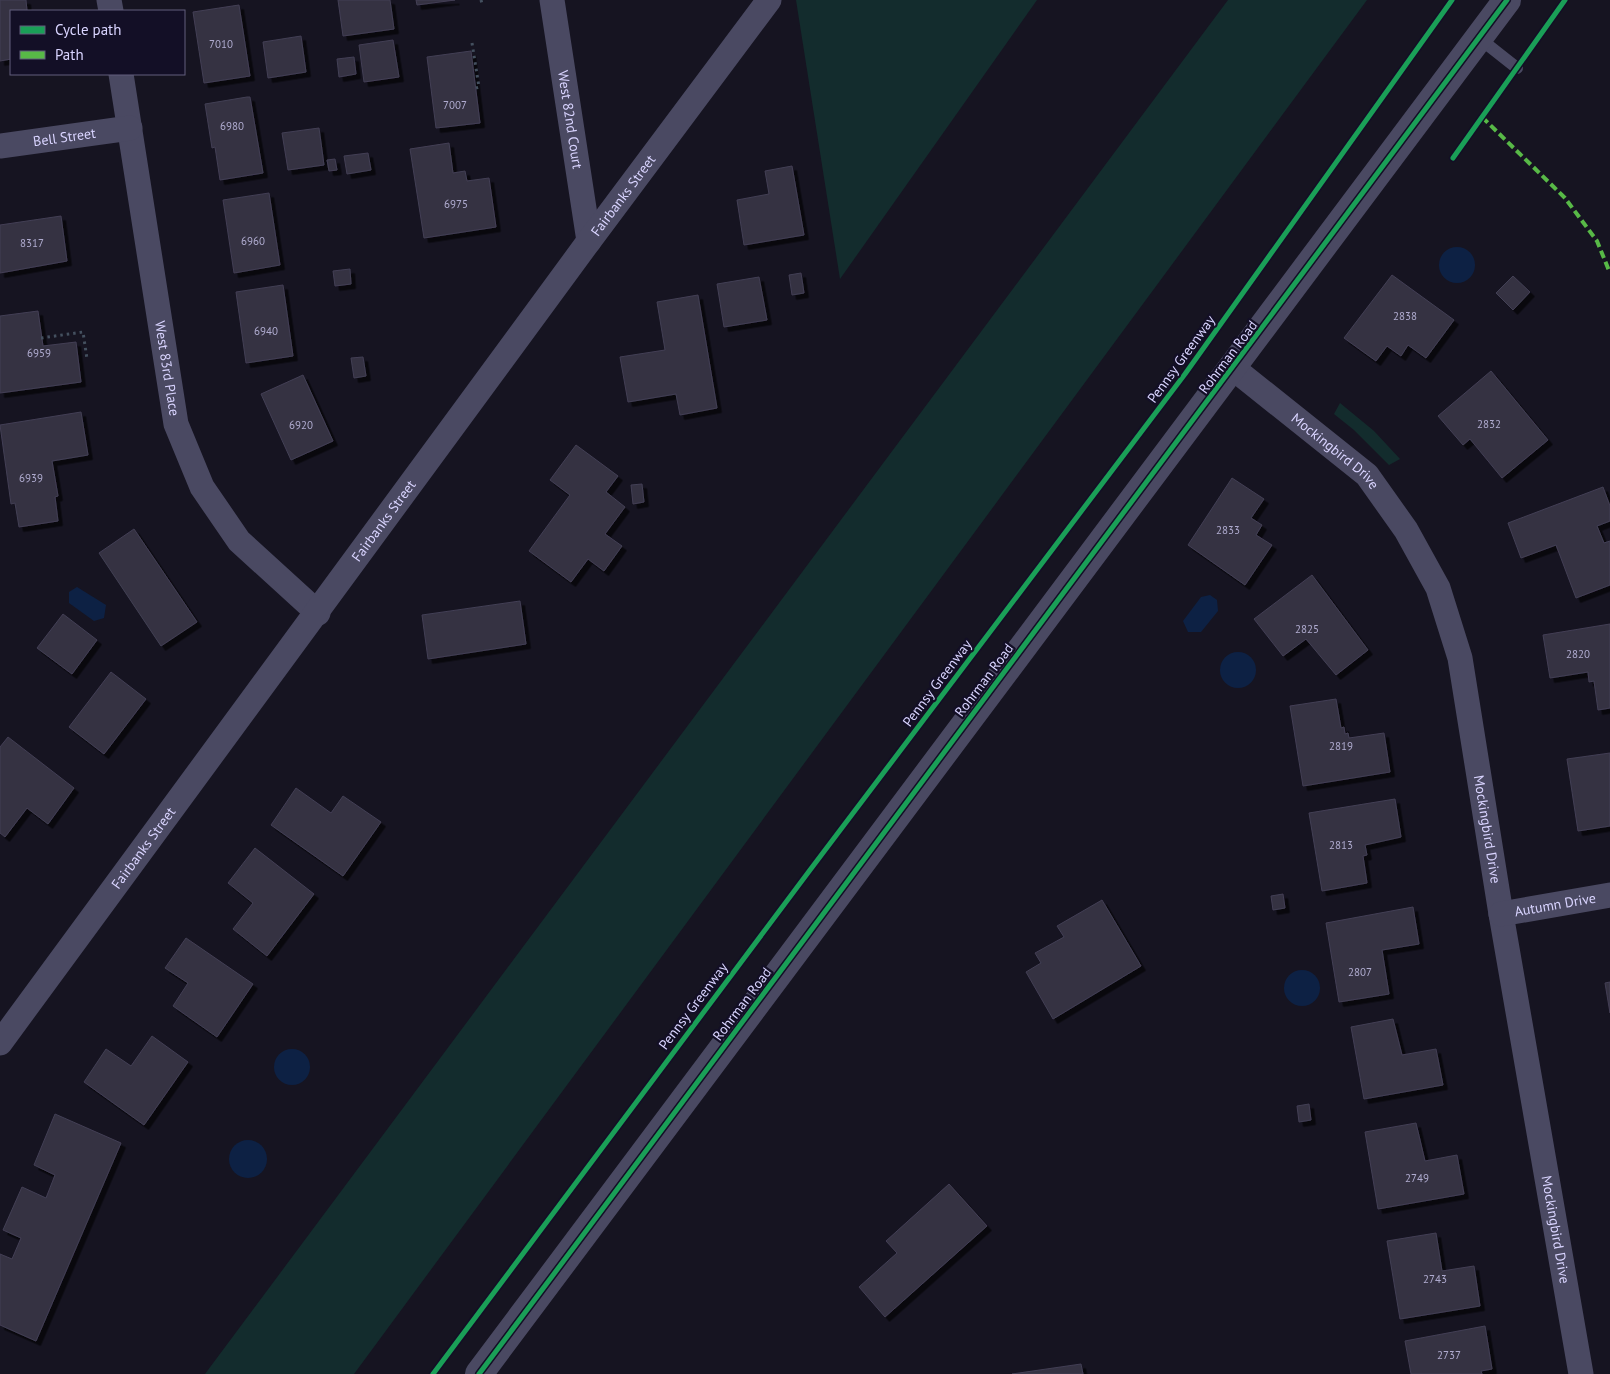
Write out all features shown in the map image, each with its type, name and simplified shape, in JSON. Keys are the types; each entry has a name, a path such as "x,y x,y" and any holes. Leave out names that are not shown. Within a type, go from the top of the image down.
{"street":[{"name":"West 82nd Court","path":"552,0 589,241"},
{"name":"Fairbanks Street","path":"0,1043 318,613 589,241 769,0"},
{"name":"Rohrman Road","path":"479,1374 1507,0"},
{"name":"West 83rd Place","path":"121,75 176,424 202,486 239,541 318,613"},
{"name":"Bell Street","path":"0,146 130,128"},
{"name":"Mockingbird Drive","path":"1233,368 1367,475 1406,530 1438,588 1460,658 1501,914 1581,1374"},
{"name":"Autumn Drive","path":"1501,914 1610,895"}],"lane":[{"path":"1479,38 1517,68"}],"path":[{"path":"472,43 479,87 476,88"},
{"path":"42,338 83,332 86,359"}],"green space":[{"path":"796,0 1037,0 840,279"},
{"path":"1228,0 1367,0 354,1374 205,1374"},
{"path":"1340,403 1374,431 1400,459 1389,465 1354,430 1334,414"}],"water":[{"path":"1457,247 1469,253 1475,265 1469,277 1457,283 1445,277 1439,265 1445,253"},
{"path":"77,587 106,605 104,618 94,621 69,603 69,592"},
{"path":"1210,595 1217,600 1218,611 1201,632 1188,632 1183,621 1201,597"},
{"path":"1238,652 1245,653 1251,657 1255,663 1255,677 1251,683 1245,687 1238,688 1231,687 1225,683 1221,677 1220,670 1221,663 1225,657 1231,653"},
{"path":"1302,970 1309,971 1315,975 1319,981 1319,995 1315,1001 1309,1005 1302,1006 1295,1005 1289,1001 1285,995 1284,988 1285,981 1289,975 1295,971"},
{"path":"292,1049 305,1054 310,1067 305,1080 292,1085 279,1080 274,1067 279,1054"},
{"path":"248,1140 262,1145 267,1159 262,1173 248,1178 234,1173 229,1159 234,1145"}],"building":[{"path":"0,0 26,0 27,10 10,10 10,59 0,61"},
{"path":"338,0 390,0 394,29 343,36"},
{"path":"416,0 455,0 417,5"},
{"path":"239,5 250,76 204,83 193,12"},
{"path":"301,36 306,72 268,78 263,42"},
{"path":"393,40 399,77 364,82 359,45"},
{"path":"471,51 480,123 436,128 427,57"},
{"path":"354,57 356,74 339,77 337,59"},
{"path":"250,97 263,173 220,180 215,147 212,148 205,104"},
{"path":"319,128 324,165 288,170 282,133"},
{"path":"449,143 453,173 465,171 467,181 489,178 496,227 424,238 410,149"},
{"path":"368,153 371,170 347,174 344,156"},
{"path":"335,159 337,170 329,171 327,160"},
{"path":"792,166 804,235 744,245 737,200 769,194 765,171"},
{"path":"269,193 280,265 234,273 223,200"},
{"path":"61,216 67,261 0,273 0,225"},
{"path":"350,269 351,284 335,286 333,271"},
{"path":"801,273 804,293 792,295 789,275"},
{"path":"1392,275 1454,320 1426,358 1408,345 1401,356 1387,346 1376,361 1344,338"},
{"path":"1513,276 1530,292 1513,310 1496,293"},
{"path":"759,277 767,320 724,327 717,284"},
{"path":"283,285 293,356 246,363 236,292"},
{"path":"698,295 717,408 680,415 676,394 628,402 620,357 665,350 657,302"},
{"path":"38,311 43,346 76,342 81,382 0,393 0,316"},
{"path":"363,357 366,376 354,378 351,358"},
{"path":"1491,371 1548,440 1502,478 1470,439 1463,445 1438,416"},
{"path":"303,375 333,441 291,460 261,394"},
{"path":"81,412 88,455 52,461 58,496 55,497 58,521 19,527 15,503 11,504 0,425"},
{"path":"576,445 618,476 606,492 625,507 605,534 622,546 604,571 588,559 571,582 529,551 570,495 550,480"},
{"path":"1232,478 1264,499 1251,518 1262,525 1256,535 1272,545 1245,585 1188,545"},
{"path":"642,484 644,502 633,504 631,485"},
{"path":"1603,487 1610,506 1610,521 1597,526 1604,543 1610,541 1610,585 1576,598 1556,545 1521,558 1508,523"},
{"path":"134,529 197,622 161,646 99,553"},
{"path":"1312,575 1368,650 1336,675 1306,639 1283,656 1254,619"},
{"path":"520,601 526,644 428,659 422,615"},
{"path":"63,614 97,640 72,674 37,648"},
{"path":"1610,624 1610,708 1598,710 1594,681 1589,682 1588,672 1550,678 1543,635"},
{"path":"111,672 146,699 104,754 69,727"},
{"path":"1336,699 1341,728 1344,727 1345,734 1348,733 1349,738 1384,733 1390,772 1303,786 1290,706"},
{"path":"8,737 74,788 48,824 27,808 5,837 0,833 0,747"},
{"path":"1610,753 1610,826 1578,831 1567,759"},
{"path":"296,788 331,813 343,796 381,822 343,876 271,825"},
{"path":"1395,799 1401,837 1365,845 1367,855 1363,856 1367,883 1322,891 1309,813"},
{"path":"255,848 314,894 267,956 233,929 253,903 228,883"},
{"path":"1283,894 1285,908 1273,910 1271,896"},
{"path":"1102,900 1141,966 1053,1019 1026,972 1041,963 1035,953 1064,937 1057,926"},
{"path":"1413,907 1419,944 1382,950 1389,994 1339,1002 1326,923"},
{"path":"186,938 253,984 217,1037 173,1006 188,983 165,968"},
{"path":"1610,982 1610,1013 1605,983"},
{"path":"1393,1019 1402,1055 1436,1049 1443,1085 1364,1099 1351,1027"},
{"path":"152,1036 188,1062 144,1125 84,1082 106,1049 131,1066"},
{"path":"1309,1104 1311,1120 1299,1122 1297,1106"},
{"path":"55,1114 121,1143 36,1341 0,1325 0,1254 12,1259 21,1238 3,1230 22,1187 46,1198 55,1175 34,1165"},
{"path":"1416,1123 1425,1161 1457,1155 1464,1194 1378,1209 1365,1132"},
{"path":"949,1184 987,1226 885,1317 859,1287 897,1253 886,1241"},
{"path":"1436,1233 1442,1271 1474,1266 1480,1306 1400,1319 1387,1241"},
{"path":"1485,1326 1492,1369 1481,1371 1482,1374 1411,1374 1405,1341"},
{"path":"1081,1364 1083,1374 1012,1374"}],"marked path":[{"path":"1482,117 1565,198 1597,241 1610,273"}],"cycle path":[{"name":"Pennsy Greenway","path":"433,1374 810,870 1185,374 1452,0"},
{"path":"479,1374 1507,0"},
{"path":"1453,158 1565,0"}]}
